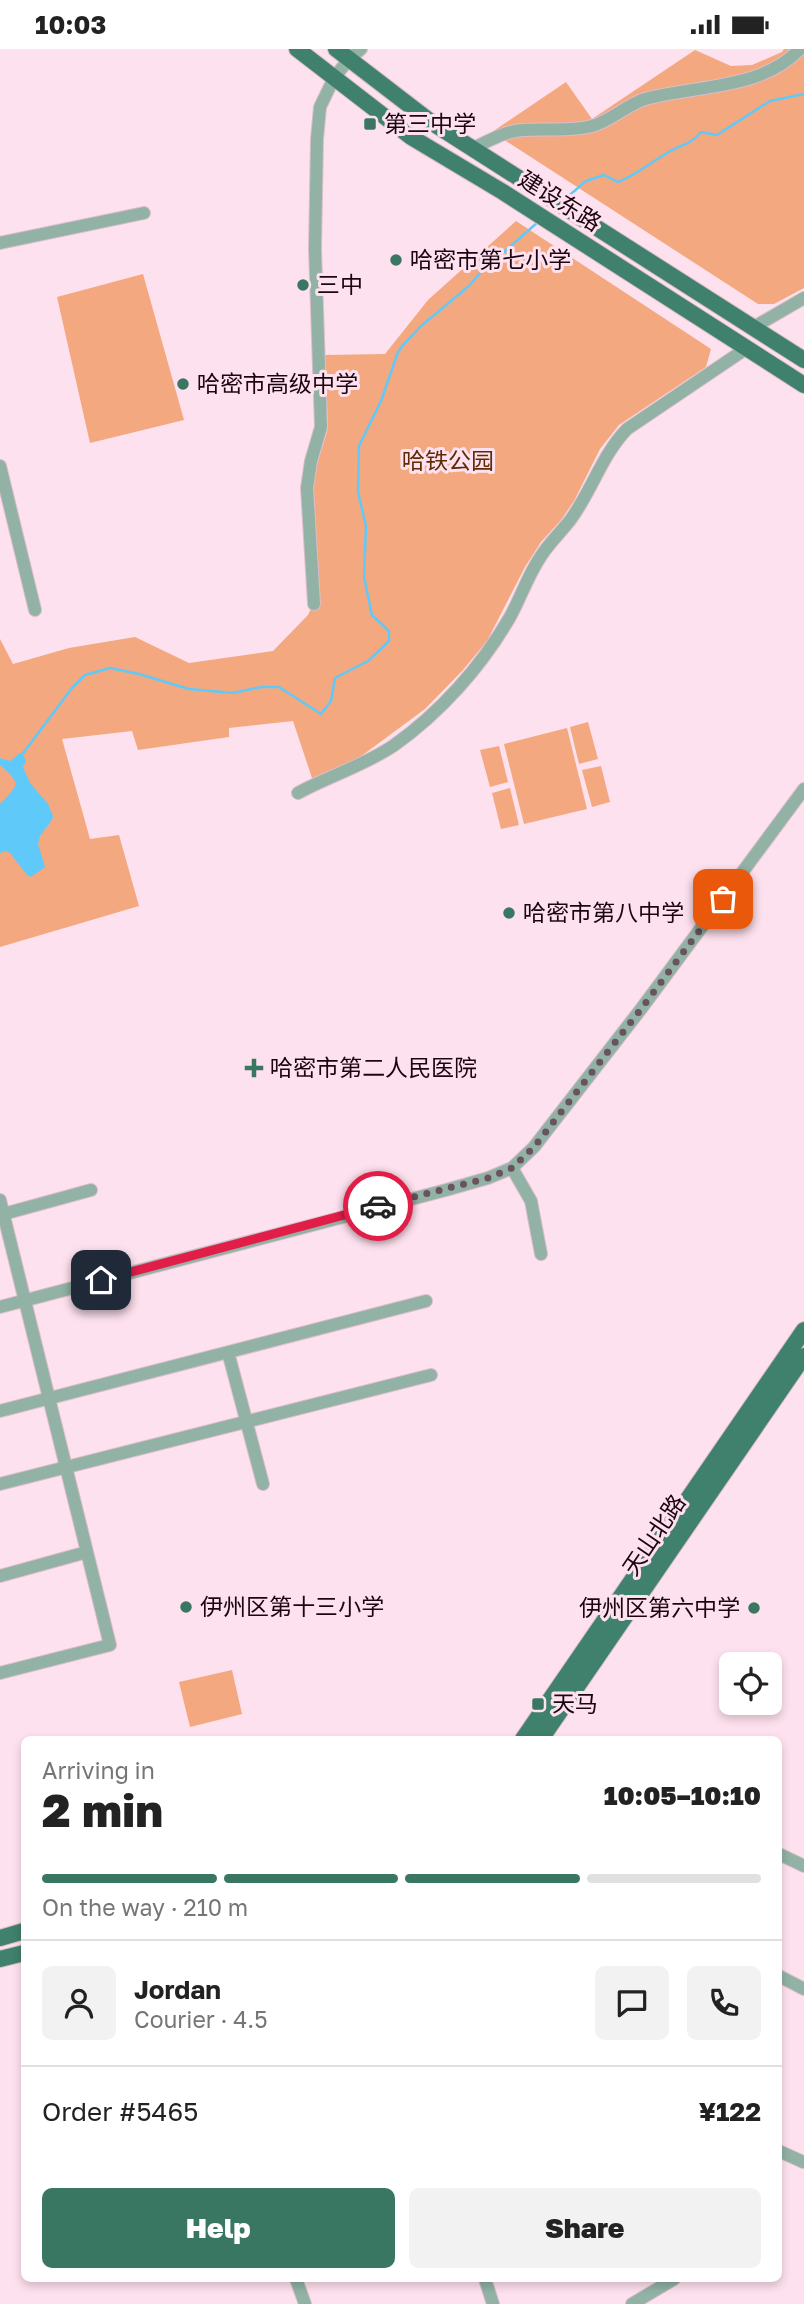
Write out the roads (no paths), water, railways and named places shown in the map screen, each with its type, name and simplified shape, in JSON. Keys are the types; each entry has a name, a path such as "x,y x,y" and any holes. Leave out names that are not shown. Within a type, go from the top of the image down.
{"main road":[{"name":"建设东路","path":"297,49 411,137 503,192 804,385"},
{"name":"建设东路","path":"349,52 431,122 804,360"},
{"path":"525,1736 804,1330"},
{"name":"天山北路","path":"543,1736 804,1356"},
{"path":"0,1938 21,1932"},
{"path":"0,1959 21,1954"}],"street":[{"path":"473,148 520,130 574,129 594,125 642,100 764,75 785,63 800,49"},
{"path":"314,604 307,488 321,427 316,249 317,139 320,107 349,52"},
{"path":"0,243 144,213"},
{"path":"754,327 804,298"},
{"path":"298,793 361,765 393,745 423,722 455,691 484,656 510,617 540,557 572,518 613,444 627,429 747,348"},
{"path":"1,467 35,610"},
{"path":"0,1307 446,1190 512,1168 534,1147 641,1009 804,789"},
{"path":"512,1168 531,1201 541,1254"},
{"path":"2,1215 91,1190"},
{"path":"0,1200 110,1646 0,1673"},
{"path":"0,1411 426,1301"},
{"path":"228,1352 263,1484"},
{"path":"0,1484 431,1375"},
{"path":"0,1576 87,1552"},
{"path":"782,1855 804,1866"},
{"path":"782,1978 804,1989"},
{"path":"782,2152 803,2162"},
{"path":"297,2282 305,2304"},
{"path":"486,2282 493,2304"},
{"path":"632,2304 669,2282"}],"water":[{"path":"20,753 26,761 23,767 30,783 48,804 53,816 38,844 45,867 31,877 10,853 0,853 0,804 14,788 15,781 0,765 0,758 10,761"}],"waterway":[{"path":"564,200 586,181 604,175 618,182 689,142 701,132 717,135 770,101 804,94"},
{"path":"21,756 72,688 85,675 110,668 189,689 233,693 261,687 279,687 321,714 331,701 335,678 368,661 389,641 389,631 372,615 364,577 366,526 358,492 359,446 381,401 398,352 421,326 538,222"}],"place":[{"name":"第三中学","path":"370,124"},
{"name":"哈密市第七小学","path":"396,260"},
{"name":"三中","path":"303,285"},
{"name":"哈密市高级中学","path":"183,384"},
{"name":"哈密市第八中学","path":"509,913"},
{"name":"哈密市第二人民医院","path":"254,1068"},
{"name":"伊州区第十三小学","path":"186,1607"},
{"name":"伊州区第六中学","path":"754,1608"},
{"name":"天马","path":"538,1704"}],"park label":[{"name":"哈铁公园","path":"448,461"}]}
